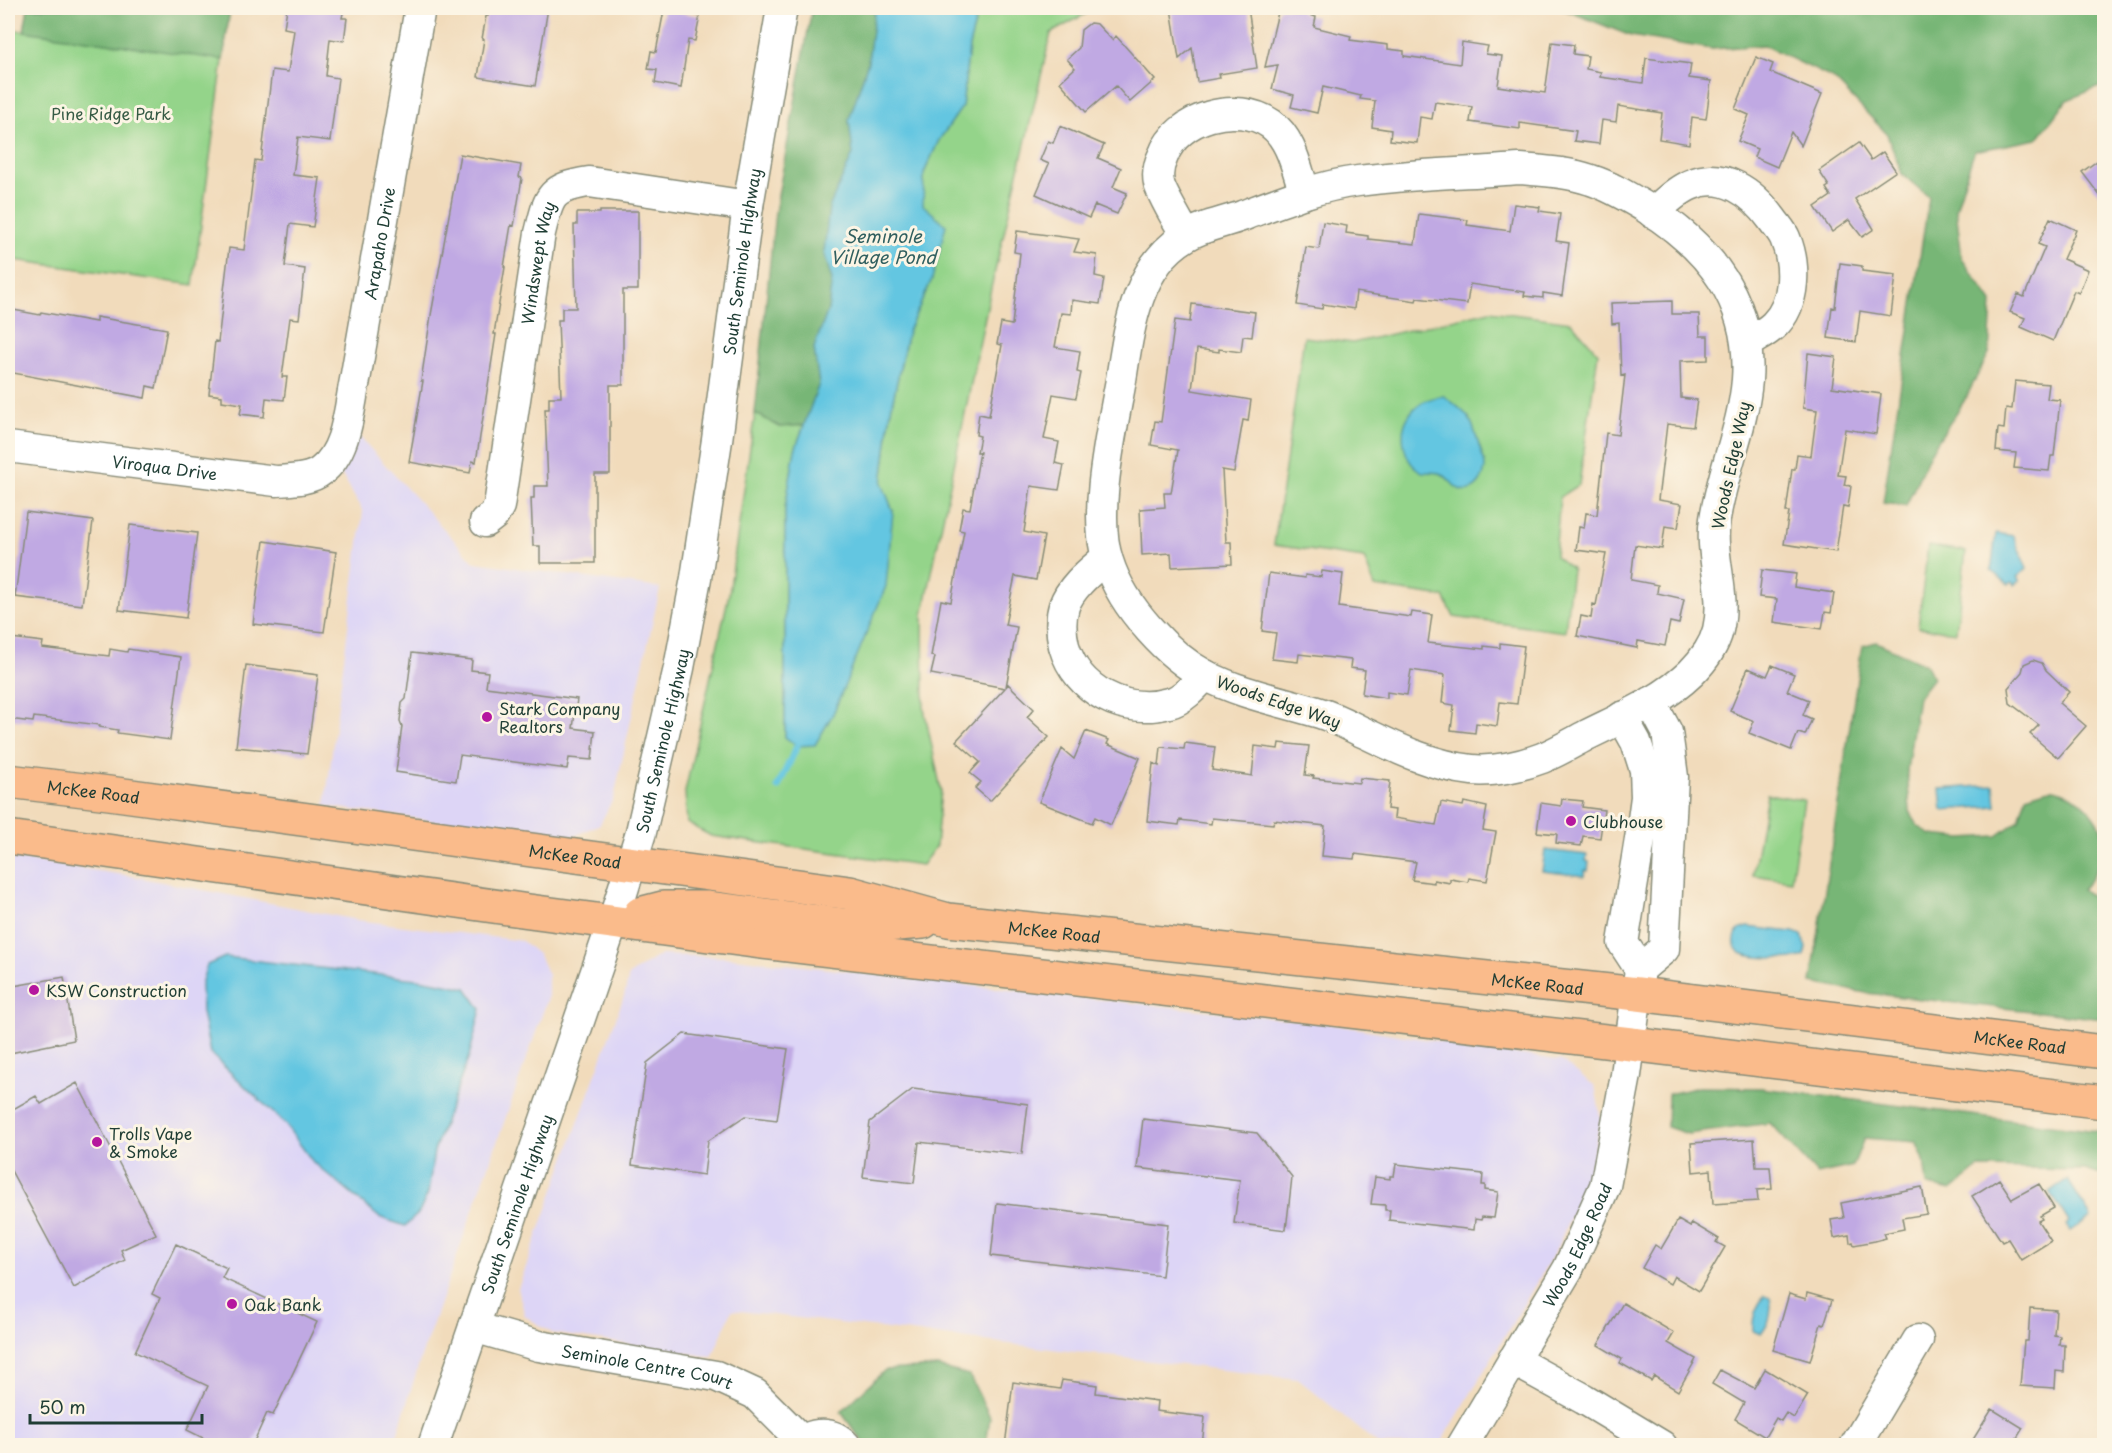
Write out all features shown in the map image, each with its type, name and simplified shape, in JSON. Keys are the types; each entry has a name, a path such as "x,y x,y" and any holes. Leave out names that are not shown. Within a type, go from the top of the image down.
{"main road":[{"name":"McKee Road","path":"8,781 120,794 850,893 948,920 1636,1007 2104,1102"},
{"name":"McKee Road","path":"8,837 761,942 1636,1007 2104,1052"},
{"path":"613,922 663,908 708,908 859,927 948,920"}],"street":[{"name":"Arapaho Drive","path":"320,472 336,454 346,422 380,246 420,8"},
{"name":"South Seminole Highway","path":"433,1446 613,922 641,832 679,668 696,578 748,206 782,8"},
{"path":"1186,236 1159,183 1159,166 1166,147 1174,136 1205,117 1224,113 1250,115 1271,124 1286,141 1305,193"},
{"name":"Woods Edge Way","path":"1520,169 1556,172 1593,180 1624,195 1684,234 1715,267 1741,313 1747,343 1747,379 1741,419 1714,521 1714,545 1721,603 1718,631 1709,651 1696,668 1679,684 1651,702 1542,758 1509,767 1477,770 1440,764 1404,752 1326,714 1247,693 1204,675 1162,644 1136,615 1119,587 1106,558 1103,521 1104,484 1130,324 1138,298 1165,252 1186,236 1305,193 1355,181 1520,169"},
{"path":"1653,213 1690,184 1720,181 1746,191 1784,236 1790,253 1792,274 1790,297 1784,312 1775,324 1747,343"},
{"name":"Windswept Way","path":"485,522 494,515 499,506 540,233 551,198 566,185 589,182 748,206"},
{"name":"Viroqua Drive","path":"8,447 276,482 298,480 320,472"},
{"name":"Woods Edge Way","path":"1106,558 1073,591 1065,606 1060,632 1068,659 1083,680 1103,695 1137,706 1171,703 1194,688 1204,675"},
{"path":"1636,1007 1664,949 1673,777 1667,732 1651,702"},
{"path":"1622,717 1636,742 1645,770 1646,797 1623,943 1636,1007"},
{"name":"Woods Edge Road","path":"1462,1446 1568,1269 1605,1186 1636,1007"},
{"name":"Seminole Centre Court","path":"474,1327 539,1346 716,1376 755,1394 800,1443 812,1436 823,1434 833,1436 846,1446"},
{"path":"1855,1446 1918,1340"},
{"path":"1513,1360 1662,1446"}],"shaded area":[{"path":"346,422 474,562 660,588 614,797 600,824 568,839 325,806 363,512 333,459"},
{"path":"8,857 131,876 357,920 522,941 539,955 548,975 548,998 421,1357 394,1445 8,1445"},
{"path":"660,955 725,957 1316,1022 1562,1061 1595,1086 1601,1121 1588,1177 1556,1250 1440,1445 1379,1445 1298,1379 732,1310 712,1357 552,1333 525,1316 518,1289 624,996 629,975"}],"green space":[{"name":"Pine Ridge Park","path":"28,8 230,8 193,285 8,259 8,29 24,31"},
{"path":"28,8 230,8 223,60 24,31"},
{"path":"812,8 875,8 868,62 849,120 853,154 829,209 824,252 832,280 828,310 814,348 819,384 804,425 780,427 755,413 775,212"},
{"path":"979,8 1096,8 1051,33 991,288 923,615 924,709 941,790 936,846 922,865 711,836 687,823 685,792 729,594 755,413 780,427 804,425 795,450 785,508 785,737 893,511 882,484 891,409 908,331 932,279 922,205 924,173 939,140 962,107 969,46"},
{"path":"1560,8 2104,8 2104,85 2067,100 2037,139 1974,151 1956,209 1962,259 1992,302 1989,353 1964,401 1930,453 1906,506 1883,503 1929,197 1902,174 1887,134 1834,79 1764,45 1712,49 1631,36"},
{"path":"1490,311 1571,322 1598,353 1579,485 1560,497 1555,556 1572,569 1565,632 1454,617 1444,597 1375,587 1364,558 1274,545 1304,337 1353,343","holes":["1469,418 1485,462 1454,484 1441,473 1422,471"]},
{"path":"1928,546 1966,551 1956,632 1918,627"},
{"path":"1876,642 1927,665 1933,678 1918,697 1907,770 1910,811 1918,826 1931,835 1962,838 1997,836 2019,820 2026,796 2051,789 2072,796 2095,816 2103,834 2104,851 2097,868 2082,890 2104,903 2104,1019 1866,993 1811,983 1862,646"},
{"path":"1767,794 1804,800 1791,881 1753,875"},
{"path":"1699,1087 1761,1088 2104,1132 2104,1176 2085,1170 1979,1168 1951,1190 1927,1185 1924,1160 1916,1142 1864,1138 1853,1166 1817,1174 1770,1123 1688,1134 1667,1127 1668,1094"},
{"path":"2104,1269 2104,1310 2095,1288"},
{"path":"937,1367 969,1375 990,1417 986,1445 865,1445 841,1412 885,1370"}],"water":[{"name":"Seminole Village Pond","path":"875,8 979,8 969,46 962,107 939,140 924,173 923,205 946,225 932,279 908,331 891,409 882,483 893,511 886,586 833,714 815,745 797,746 785,737 785,508 795,450 819,384 814,348 828,310 832,280 824,252 829,208 853,154 849,120 868,62"},
{"path":"1444,396 1469,418 1485,463 1480,481 1471,489 1459,489 1442,474 1423,472 1411,463 1407,456 1403,433 1410,413 1422,402"},
{"path":"1996,533 2013,536 2027,569 2017,577 2020,580 2014,585 1991,571"},
{"path":"1994,785 1996,806 1942,810 1940,789"},
{"path":"1545,850 1587,855 1588,871 1585,870 1584,876 1542,871"},
{"path":"1747,927 1802,935 1806,947 1804,956 1771,958 1742,954 1735,946 1735,939 1738,930"},
{"path":"225,957 425,980 466,988 481,1009 469,1056 434,1151 428,1193 419,1213 405,1226 379,1217 313,1162 285,1124 210,1053 202,1012 201,984 207,965"},
{"path":"2068,1180 2091,1217 2070,1231 2066,1225 2069,1222 2050,1192"},
{"path":"1764,1296 1771,1298 1771,1308 1769,1321 1761,1334 1753,1331 1753,1321"}],"building":[{"path":"287,8 344,8 342,18 347,18 344,41 330,39 326,76 338,78 330,141 298,137 293,175 320,178 313,227 290,224 285,266 305,269 299,319 290,318 282,377 287,377 284,400 266,398 264,417 240,414 242,404 222,401 222,396 209,394 215,341 218,342 229,248 244,250 255,160 261,161 272,70 288,72 294,30 284,28"},
{"path":"489,8 548,8 535,86 478,77 484,39 482,39"},
{"path":"1171,8 1248,8 1257,68 1219,74 1220,78 1197,82 1192,48 1179,59"},
{"path":"1279,8 1302,8 1301,13 1316,17 1314,27 1351,36 1350,40 1388,45 1388,49 1404,51 1404,56 1460,64 1462,42 1488,46 1486,54 1502,56 1498,86 1545,93 1552,42 1574,45 1573,54 1588,56 1586,69 1601,72 1600,77 1643,83 1646,58 1691,64 1689,78 1711,81 1706,119 1692,117 1689,144 1659,139 1662,113 1618,106 1616,122 1602,120 1599,144 1574,141 1576,131 1520,123 1520,129 1470,122 1472,107 1435,102 1432,119 1420,117 1417,143 1390,140 1391,130 1372,127 1375,101 1360,99 1361,96 1323,87 1317,113 1291,107 1294,95 1272,89 1278,65 1265,67"},
{"path":"664,10 700,16 695,41 688,40 681,88 655,83 657,70 648,69 651,51 656,52"},
{"path":"1090,23 1097,24 1112,40 1116,36 1155,80 1130,102 1116,86 1086,112 1060,82 1075,68 1067,59 1079,48 1081,30"},
{"path":"1756,57 1773,64 1770,72 1822,94 1801,146 1791,132 1777,167 1754,157 1757,149 1738,141 1749,115 1735,109"},
{"path":"1060,126 1104,145 1098,158 1121,168 1113,187 1127,193 1117,214 1095,205 1089,218 1036,194 1049,164 1040,160 1048,141 1053,143"},
{"path":"1859,143 1871,160 1883,152 1896,171 1855,199 1874,229 1862,237 1849,220 1832,232 1815,207 1831,196 1826,188 1829,186 1819,171"},
{"path":"460,154 521,165 519,177 522,178 504,267 476,462 472,461 470,473 409,462 423,381 421,381 431,315"},
{"path":"2104,156 2104,201 2082,172"},
{"path":"1514,204 1540,207 1539,211 1560,214 1556,241 1569,243 1562,296 1543,293 1543,298 1524,296 1525,292 1470,284 1467,304 1417,298 1416,301 1356,292 1354,309 1323,304 1322,309 1297,305 1306,247 1319,249 1323,222 1347,226 1346,233 1368,236 1368,239 1415,244 1419,214 1468,220 1467,225 1510,231"},
{"path":"600,211 638,211 638,290 623,290 623,385 610,385 610,474 595,474 595,563 540,563 540,546 533,546 531,498 534,498 534,486 548,486 545,409 549,409 549,397 561,397 558,320 562,320 562,308 576,308 574,225 577,225 577,213 600,213"},
{"path":"2050,218 2076,230 2063,259 2088,270 2079,293 2074,291 2053,341 2021,327 2025,318 2010,312 2018,294 2024,297 2045,247 2038,244"},
{"path":"1017,231 1079,239 1074,252 1097,255 1095,276 1104,278 1100,304 1072,300 1071,314 1061,313 1055,347 1080,351 1077,372 1081,373 1076,398 1053,394 1044,439 1059,442 1055,463 1064,465 1059,490 1031,486 1024,532 1044,536 1036,580 1015,576 1005,625 1017,627 1006,687 1008,684 1034,709 1027,717 1049,737 990,801 975,788 981,782 970,773 980,762 956,741 1005,688 931,674 935,657 931,656 941,600 951,602 964,531 959,530 963,508 970,509 980,452 977,452 980,436 976,435 979,414 989,416 1002,345 997,344 1001,323 1012,325 1020,253 1014,252"},
{"path":"1840,263 1862,266 1862,271 1896,275 1891,316 1860,311 1856,342 1828,338 1832,307 1835,308"},
{"path":"1672,301 1672,314 1699,314 1700,336 1708,336 1708,360 1680,361 1681,398 1697,400 1693,427 1667,424 1658,500 1682,504 1678,528 1665,526 1662,549 1635,545 1631,580 1658,585 1657,593 1684,599 1679,624 1670,622 1665,646 1638,641 1637,648 1577,636 1581,616 1591,618 1593,604 1596,605 1606,554 1576,550 1579,527 1584,528 1586,513 1597,515 1606,433 1618,435 1625,375 1621,376 1619,323 1612,324 1611,303"},
{"path":"1192,304 1255,312 1252,337 1243,336 1241,352 1197,349 1192,390 1251,400 1248,421 1243,420 1234,472 1222,470 1226,542 1231,542 1232,564 1172,567 1171,553 1142,555 1140,509 1165,507 1164,493 1171,493 1178,450 1151,445 1155,421 1161,422 1175,320 1190,322"},
{"path":"8,309 40,315 41,312 96,322 96,317 167,329 156,388 147,386 145,398 8,372"},
{"path":"1808,353 1836,357 1832,387 1881,394 1876,434 1845,429 1838,475 1846,476 1844,485 1851,486 1848,507 1843,506 1836,552 1784,544 1792,469 1795,469 1797,454 1811,456 1817,410 1803,408"},
{"path":"2015,381 2049,384 2047,399 2060,400 2054,456 2051,456 2049,471 2014,468 2016,453 1996,451 1998,428 2004,429 2006,408 2012,409"},
{"path":"26,512 93,521 82,605 15,597"},
{"path":"130,525 197,533 186,618 119,610"},
{"path":"264,541 336,552 324,632 253,624"},
{"path":"1762,570 1796,574 1794,587 1834,593 1831,613 1825,612 1822,629 1774,622 1777,599 1759,597"},
{"path":"1322,571 1343,574 1339,607 1411,617 1412,612 1432,615 1428,643 1484,649 1484,646 1500,648 1500,643 1524,646 1517,704 1500,702 1497,726 1476,723 1475,733 1451,730 1454,705 1442,703 1445,675 1411,670 1407,695 1387,692 1387,698 1362,694 1365,670 1350,668 1351,660 1299,654 1298,662 1272,659 1276,633 1262,631 1269,573 1305,578 1305,575 1321,577"},
{"path":"11,638 43,642 42,648 109,656 110,649 127,652 128,649 181,657 170,740 117,733 118,730 99,727 100,725 34,717 33,722 8,719 8,667"},
{"name":"Stark Company Realtors","path":"412,653 472,660 471,670 488,672 486,687 577,699 573,728 595,731 592,760 569,758 567,769 460,755 456,781 396,772 402,726 400,721 402,703 406,699"},
{"path":"2033,660 2042,663 2046,670 2069,692 2059,703 2086,726 2058,758 2030,734 2039,725 2010,703 2008,688 2022,672 2024,664"},
{"path":"246,665 318,675 307,754 236,747"},
{"path":"1772,665 1794,674 1787,691 1809,700 1803,715 1812,719 1805,735 1798,733 1791,750 1749,733 1754,721 1730,711 1748,668 1767,676"},
{"path":"1086,731 1109,740 1107,744 1140,758 1111,825 1095,817 1092,823 1039,802 1062,749 1074,759"},
{"path":"1185,743 1215,747 1212,770 1252,776 1255,746 1278,749 1279,743 1309,746 1305,775 1359,783 1360,778 1390,781 1387,809 1395,810 1394,818 1436,825 1441,802 1463,806 1464,802 1487,807 1483,830 1496,832 1487,881 1469,878 1468,882 1450,879 1450,883 1412,880 1416,862 1355,854 1354,859 1322,856 1325,826 1274,820 1273,824 1212,818 1211,824 1180,820 1179,825 1147,821 1153,763 1159,766 1161,747 1184,749"},
{"name":"Clubhouse","path":"1562,799 1583,801 1582,807 1604,810 1600,838 1583,836 1581,846 1556,843 1557,834 1537,832 1541,803 1561,806"},
{"path":"64,977 74,1040 10,1053 8,987"},
{"path":"684,1034 788,1049 777,1120 745,1116 708,1141 704,1175 632,1165 647,1063"},
{"path":"77,1083 156,1234 121,1250 125,1260 74,1288 8,1165 8,1112 36,1096 41,1104"},
{"path":"913,1089 1028,1104 1022,1154 919,1142 914,1183 863,1177 870,1122"},
{"path":"1143,1119 1257,1133 1292,1177 1286,1230 1234,1223 1240,1180 1137,1168"},
{"path":"1754,1139 1756,1167 1770,1167 1772,1189 1757,1190 1758,1201 1713,1204 1711,1170 1693,1172 1691,1143"},
{"path":"1396,1164 1483,1174 1482,1185 1485,1185 1485,1190 1498,1192 1494,1218 1475,1219 1474,1230 1389,1220 1390,1210 1385,1210 1385,1205 1371,1204 1375,1177 1390,1179 1390,1176 1394,1176"},
{"path":"1999,1179 2012,1199 2039,1184 2054,1208 2040,1216 2042,1219 2038,1221 2051,1241 2021,1260 2008,1239 2002,1242 1972,1196"},
{"path":"1922,1187 1927,1214 1902,1218 1904,1229 1884,1233 1886,1238 1854,1245 1853,1242 1850,1243 1849,1235 1834,1238 1831,1220 1844,1218 1841,1203"},
{"path":"997,1203 1168,1224 1162,1276 991,1256"},
{"path":"1678,1220 1690,1227 1692,1223 1719,1239 1716,1242 1725,1247 1699,1291 1674,1276 1670,1284 1642,1268 1655,1245 1661,1249"},
{"path":"176,1244 227,1268 222,1278 317,1322 273,1415 267,1413 252,1446 219,1446 187,1430 208,1386 135,1352 160,1298 152,1294"},
{"path":"1807,1293 1832,1300 1824,1325 1821,1324 1810,1361 1773,1350 1789,1294 1806,1299"},
{"path":"1623,1303 1674,1333 1668,1343 1696,1359 1678,1391 1654,1376 1651,1381 1620,1363 1622,1359 1598,1345"},
{"path":"2030,1308 2056,1310 2054,1335 2060,1336 2059,1345 2065,1345 2064,1372 2056,1371 2055,1388 2020,1386 2024,1341 2028,1341"},
{"path":"1765,1369 1808,1395 1794,1418 1786,1413 1781,1421 1776,1418 1765,1437 1735,1419 1744,1403 1712,1384 1720,1370 1754,1388"},
{"path":"1062,1380 1097,1385 1096,1393 1157,1401 1156,1411 1205,1417 1202,1446 1005,1446 1013,1382 1060,1389"},
{"path":"1992,1409 2023,1428 2012,1446 1969,1446"}],"waterway":[{"path":"778,787 797,746"}],"place":[{"name":"Stark Company Realtors","path":"487,717"},
{"name":"Clubhouse","path":"1571,821"},
{"name":"KSW Construction","path":"34,990"},
{"name":"Trolls Vape & Smoke","path":"97,1142"},
{"name":"Oak Bank","path":"232,1304"}]}
